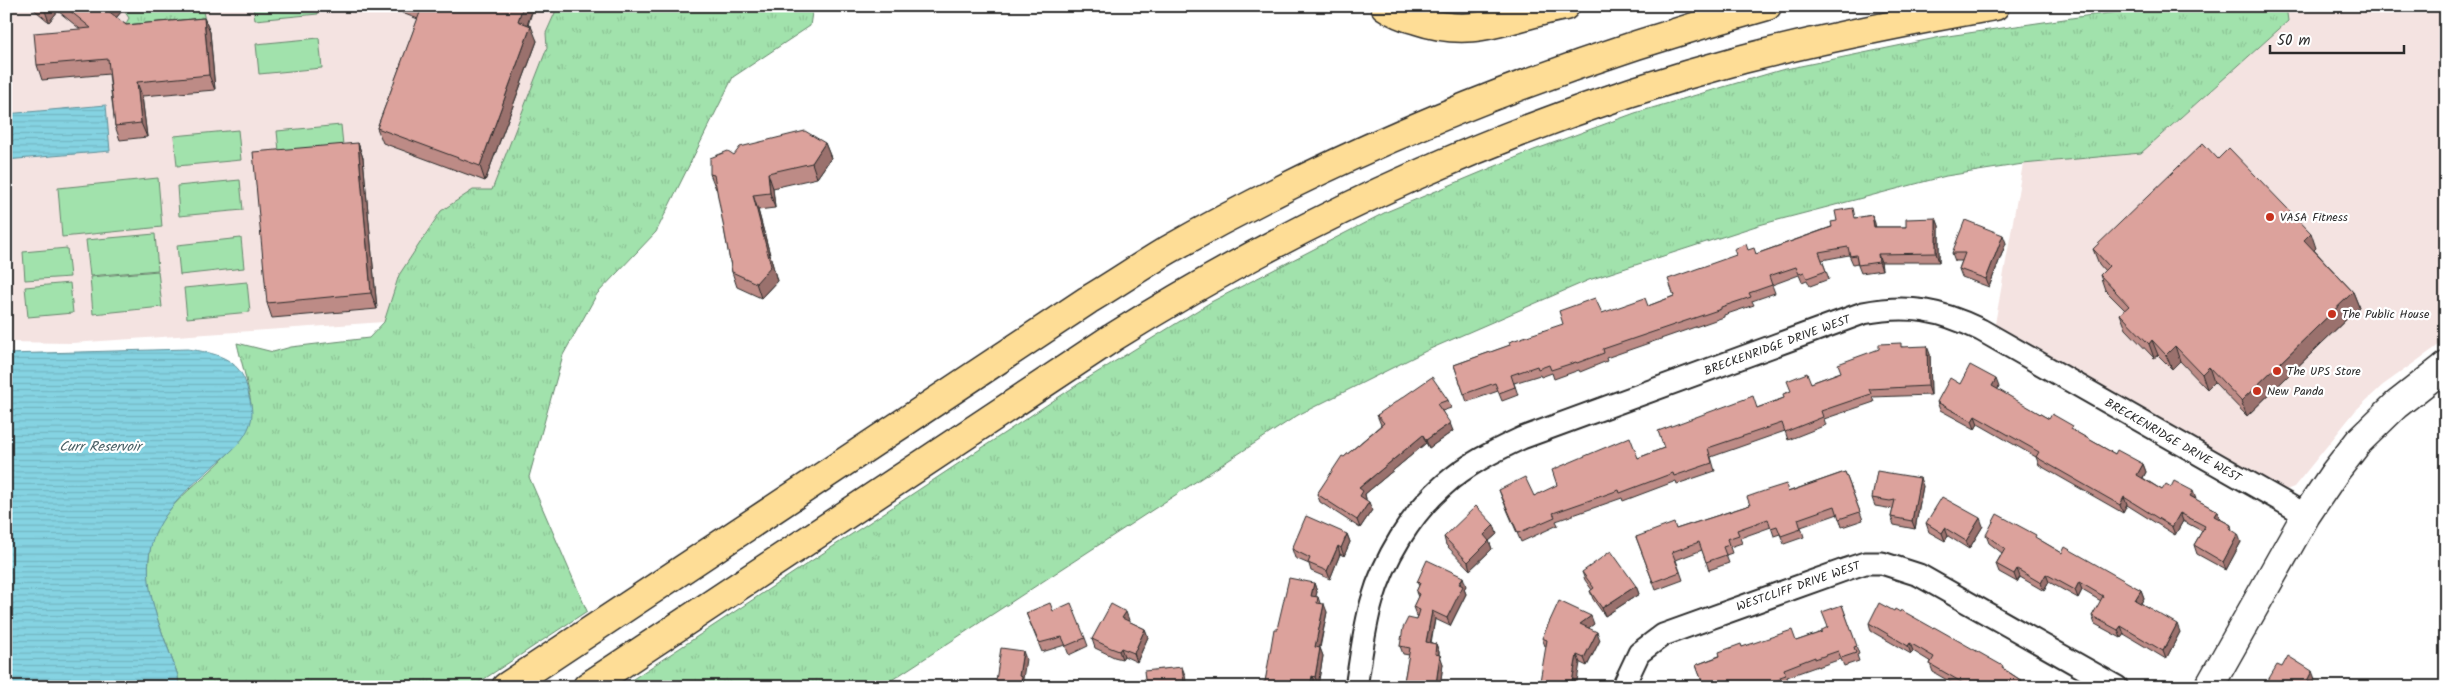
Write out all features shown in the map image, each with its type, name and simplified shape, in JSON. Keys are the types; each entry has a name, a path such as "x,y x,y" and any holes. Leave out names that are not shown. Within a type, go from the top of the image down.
{"highway":[{"path":"1385,6 1396,14 1427,24 1456,30 1485,27 1565,6"},
{"path":"506,687 1080,306 1168,251 1276,194 1420,125 1508,90 1615,52 1767,6"},
{"path":"587,687 1112,338 1190,289 1295,234 1429,170 1524,132 1629,94 1742,60 1889,25 1995,6"}],"street":[{"name":"BRECKENRIDGE DRIVE WEST","path":"1356,687 1372,601 1384,571 1400,540 1421,509 1444,485 1470,466 1522,438 1863,313 1886,308 1928,310 1953,317 1981,330 2306,515"},
{"path":"2208,687 2306,515 2359,440 2396,405 2446,366"},
{"name":"WESTCLIFF DRIVE WEST","path":"1623,687 1639,653 1663,635 1847,568 1882,563 1919,575 2117,687"}],"shaded area":[{"path":"6,6 558,6 546,33 547,48 492,190 399,275 384,322 72,343 6,342"},
{"path":"2286,6 2446,6 2446,340 2383,385 2356,410 2294,487 2286,490 1995,324 2023,164 2141,153 2288,21"}],"green space":[{"path":"130,6 202,6 206,26 124,27 129,18 125,12"},
{"path":"253,6 318,6 318,14 255,20"},
{"path":"558,6 813,6 810,26 733,77 656,232 597,294 563,355 529,477 587,611 472,687 179,687 178,676 151,596 148,570 150,549 154,534 167,513 180,498 226,456 238,441 247,425 251,401 237,343 273,352 291,347 369,338 384,322 399,275 441,211 473,190 492,190 547,48 546,33"},
{"path":"2176,6 2286,6 2288,21 2141,153 2023,164 1946,176 1759,225 1589,280 1430,349 1298,415 881,687 621,687 1080,383 1211,302 1386,212 1534,150 1635,113 1781,70 1941,37 2092,15"},
{"path":"319,38 322,68 259,74 256,44"},
{"path":"341,125 344,155 280,161 277,131"},
{"path":"238,130 241,160 177,166 174,136"},
{"path":"158,178 162,227 62,237 58,188"},
{"path":"240,180 243,210 179,216 177,186"},
{"path":"155,234 158,270 90,276 86,240"},
{"path":"241,238 244,268 180,275 177,245"},
{"path":"67,248 70,277 25,280 23,252"},
{"path":"158,271 162,307 93,314 90,277"},
{"path":"247,282 250,312 187,318 184,288"},
{"path":"70,283 73,313 28,317 25,287"}],"water":[{"path":"106,105 110,151 6,160 6,114"},
{"name":"Curr Reservoir","path":"188,349 207,352 224,358 238,369 247,387 252,413 251,421 244,436 228,454 181,496 165,516 153,539 148,567 149,583 156,615 178,676 179,687 6,687 6,354"}],"building":[{"path":"64,6 108,6 106,9 126,25 204,18 209,75 137,82 141,123 115,126 108,59 37,65 34,33 91,28"},
{"path":"420,6 523,6 518,21 531,26 480,166 377,128 422,7"},
{"path":"805,131 825,143 812,163 768,173 770,193 753,195 771,266 756,283 732,272 714,175 710,174 710,158 728,151 734,155 740,147"},
{"path":"358,143 371,293 267,303 253,152"},
{"path":"2203,143 2218,159 2229,148 2311,233 2304,240 2353,292 2241,401 2209,367 2202,374 2175,346 2166,355 2152,340 2149,344 2120,314 2129,306 2100,275 2109,266 2093,249"},
{"path":"1853,208 1855,218 1872,215 1874,227 1906,227 1906,219 1936,218 1936,253 1878,254 1879,262 1858,265 1856,255 1850,256 1848,247 1819,252 1826,271 1807,278 1804,272 1799,274 1796,267 1769,276 1772,285 1749,293 1751,297 1721,307 1721,309 1603,349 1604,353 1577,363 1551,370 1549,365 1538,369 1537,366 1511,375 1515,387 1499,393 1495,383 1464,394 1454,365 1510,345 1509,342 1563,324 1559,311 1595,298 1602,313 1645,298 1648,306 1674,296 1668,279 1736,255 1734,249 1746,244 1748,250 1754,248 1756,254 1832,227 1831,222 1837,221 1835,211"},
{"path":"1965,220 2003,235 1986,279 1959,269 1965,253 1952,253"},
{"path":"1901,343 1901,347 1927,346 1928,386 1869,389 1871,394 1821,411 1823,417 1785,432 1782,423 1708,448 1712,463 1674,476 1673,473 1620,493 1619,490 1553,513 1555,517 1518,533 1499,490 1525,477 1534,496 1557,485 1552,470 1630,437 1638,458 1664,448 1658,431 1753,396 1757,408 1784,398 1783,394 1791,391 1787,381 1807,373 1811,383 1841,372 1838,364 1879,349 1879,344"},
{"path":"1970,365 1996,379 1992,386 2049,419 2052,414 2073,426 2071,429 2115,454 2117,450 2143,464 2137,475 2162,490 2166,484 2171,487 2174,481 2193,491 2190,496 2217,511 2214,516 2231,525 2229,528 2238,534 2223,562 2194,545 2205,526 2180,513 2172,527 2124,497 2120,505 2036,457 2039,452 1975,416 1972,421 1937,402 1950,378 1960,384"},
{"path":"1432,377 1448,400 1437,404 1450,423 1426,440 1423,435 1359,488 1363,491 1360,496 1369,502 1357,520 1317,494 1342,456 1344,457 1384,423 1377,415"},
{"path":"1877,471 1920,478 1912,521 1891,517 1895,500 1872,498"},
{"path":"1845,472 1860,512 1839,519 1835,506 1798,519 1801,529 1781,536 1777,526 1771,528 1768,519 1737,530 1739,535 1727,539 1729,545 1723,547 1726,555 1706,562 1699,542 1672,552 1680,572 1653,582 1636,537 1674,523 1676,529 1750,505 1747,497 1786,484 1788,492"},
{"path":"1942,497 1980,518 1966,541 1945,528 1942,533 1926,523"},
{"path":"1476,506 1494,525 1484,535 1489,541 1468,562 1444,537"},
{"path":"1997,514 2036,535 2035,537 2062,553 2065,547 2141,590 2135,600 2177,624 2163,651 2121,626 2118,630 2092,616 2103,596 2079,582 2075,590 2046,574 2041,583 2017,569 2014,574 1996,564 2005,549 1986,535"},
{"path":"1306,516 1347,534 1341,548 1338,546 1327,571 1308,563 1310,558 1292,549"},
{"path":"1611,551 1636,586 1602,608 1590,591 1594,588 1582,572"},
{"path":"1427,560 1463,577 1459,584 1463,586 1447,618 1432,611 1426,642 1436,644 1435,654 1440,655 1436,684 1433,683 1432,687 1403,687 1410,648 1400,646 1403,628 1408,618 1417,620 1420,610 1413,607 1419,594 1416,592 1420,583 1417,582"},
{"path":"1289,578 1314,583 1311,596 1318,597 1317,603 1324,604 1315,647 1320,648 1315,677 1312,676 1310,687 1262,687 1263,682 1265,682 1274,629 1277,629"},
{"path":"1559,601 1591,616 1580,624 1597,632 1584,658 1577,655 1571,687 1539,687 1547,640 1542,638"},
{"path":"1050,603 1053,611 1071,603 1085,638 1066,646 1062,637 1039,643 1026,613"},
{"path":"1879,603 1894,611 1895,609 1900,612 1901,610 2003,666 2002,668 2022,681 2019,687 1970,687 1930,664 1934,657 1910,643 1908,646 1869,623"},
{"path":"1111,604 1126,612 1122,618 1145,629 1134,653 1121,648 1119,651 1092,639"},
{"path":"1842,605 1857,646 1854,647 1856,653 1841,658 1838,651 1815,659 1815,657 1784,669 1786,675 1780,677 1781,679 1753,687 1710,687 1708,682 1703,684 1696,665 1720,656 1719,652 1741,644 1742,647 1792,630 1796,641 1822,632 1822,630 1828,627 1822,612"},
{"path":"2446,613 2446,623 2441,617"},
{"path":"1001,648 1023,651 1019,676 1022,677 1021,684 1026,684 1026,687 995,687"},
{"path":"2288,656 2312,671 2307,681 2317,687 2264,687 2277,665 2282,667"},
{"path":"1182,667 1184,683 1192,682 1193,687 1146,687 1144,671"}],"place":[{"name":"VASA Fitness","path":"2270,217"},
{"name":"The Public House","path":"2332,314"},
{"name":"The UPS Store","path":"2277,371"},
{"name":"New Panda","path":"2257,391"}]}
